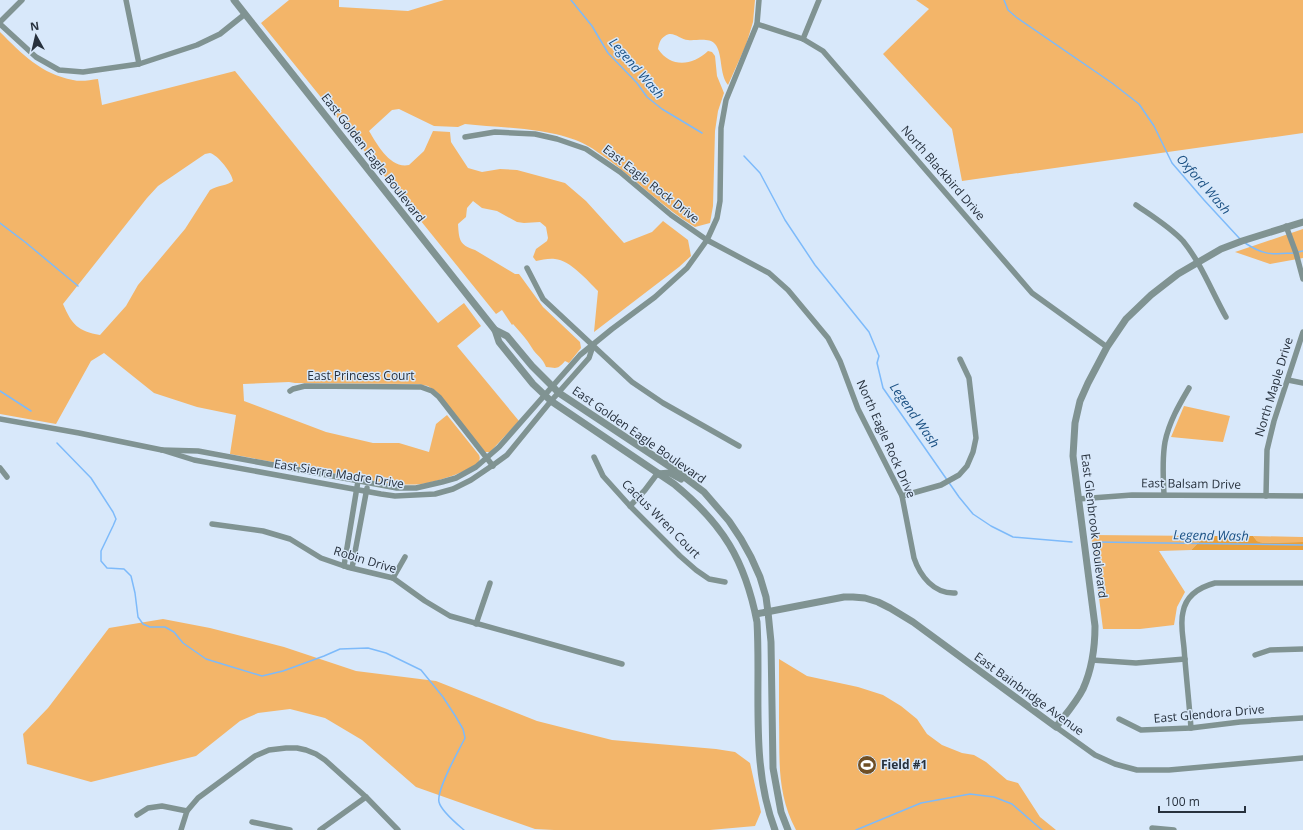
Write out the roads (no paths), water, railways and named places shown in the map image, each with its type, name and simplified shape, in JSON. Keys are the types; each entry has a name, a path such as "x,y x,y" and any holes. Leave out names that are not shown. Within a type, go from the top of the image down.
{"street":[{"path":"22,0 0,23 36,58 59,70 83,72 139,64 197,45 220,34 245,14"},
{"path":"126,0 139,64"},
{"name":"East Golden Eagle Boulevard","path":"234,0 495,330 499,342 533,384 551,401 657,474 674,484 719,528 731,546 746,575 756,614 759,655 760,772 768,810 775,830"},
{"name":"East Sierra Madre Drive","path":"162,450 198,451 368,483 410,489 456,478 476,467 499,447 580,355 655,296 687,268 707,240 717,218 720,201 721,128 726,100 757,24 759,0"},
{"path":"803,39 819,0"},
{"name":"North Blackbird Drive","path":"757,24 803,39 823,51 1032,293 1107,347"},
{"name":"East Eagle Rock Drive","path":"465,137 495,132 535,134 557,139 586,149 620,172 670,215 707,240 769,273"},
{"path":"1136,205 1167,227 1182,241 1197,262 1226,317"},
{"name":"East Glenbrook Boulevard","path":"1056,727 1082,691 1092,660 1095,638 1095,626 1073,456 1075,423 1080,401 1088,383 1107,347 1126,319 1151,295 1197,262 1221,250 1242,241 1286,226 1303,222"},
{"path":"1286,226 1298,258 1303,279"},
{"path":"527,268 543,299 632,382 663,403 738,446"},
{"name":"North Eagle Rock Drive","path":"769,273 788,290 828,338 840,361 858,409 902,496 917,567 932,585 943,592 955,593"},
{"name":"East Golden Eagle Boulevard","path":"495,330 507,336 537,371 559,393 675,470 704,492 741,539 751,557 766,597 771,642 773,768 781,812 788,830"},
{"name":"North Maple Drive","path":"1266,496 1267,450 1274,421 1303,332"},
{"name":"East Sierra Madre Drive","path":"0,419 79,432 162,450 194,460 367,492 395,496 435,494 454,489 471,480 507,455 551,401 589,358 593,346"},
{"path":"902,496 950,481 967,466 970,459 976,438 975,422 969,378 960,360"},
{"path":"1288,380 1303,384"},
{"name":"East Princess Court","path":"290,391 305,386 421,387 432,391 439,397 492,466"},
{"path":"1164,494 1163,467 1165,442 1174,416 1189,388"},
{"name":"Cactus Wren Court","path":"594,457 603,476 630,506 680,556 696,570 710,578 725,582"},
{"path":"0,468 7,477"},
{"path":"630,506 657,474 670,473 704,492"},
{"path":"344,566 358,481"},
{"path":"352,568 368,483"},
{"name":"East Balsam Drive","path":"1078,499 1132,494 1303,496"},
{"name":"Robin Drive","path":"212,524 263,532 290,539 321,558 344,566 393,578 425,601 450,616 622,664"},
{"path":"393,578 405,557"},
{"path":"1192,728 1182,629 1183,611 1188,600 1195,591 1204,586 1215,583 1303,582"},
{"path":"476,624 490,583"},
{"name":"East Bainbridge Avenue","path":"756,614 844,598 865,598 878,602 913,622 1096,755 1115,764 1137,770 1169,770 1303,758"},
{"path":"1255,655 1270,650 1303,649"},
{"path":"1092,660 1136,664 1185,659"},
{"name":"East Glendora Drive","path":"1119,720 1141,730 1192,728 1240,722 1303,718"},
{"path":"181,830 187,811 198,798 255,756 269,750 297,748 316,754 326,760 366,797 398,830"},
{"path":"320,830 366,797"},
{"path":"137,815 148,808 162,806 187,811"},
{"path":"252,822 290,830"},
{"path":"1152,828 1174,830"}],"waterway":[{"name":"Legend Wash","path":"571,0 592,26 608,53 637,83 647,97 662,109 702,133"},
{"name":"Oxford Wash","path":"1004,0 1008,10 1016,17 1112,83 1139,104 1154,126 1172,163 1240,239"},
{"name":"Legend Wash","path":"744,156 760,173 785,220 815,265 869,332 879,356 877,363 883,388 959,497 973,514 991,526 1013,537 1072,542"},
{"path":"0,223 78,286"},
{"name":"Oxford Wash","path":"1245,243 1263,252 1279,254 1294,253"},
{"name":"Oxford Wash","path":"1298,252 1303,251"},
{"path":"0,391 31,411"},
{"path":"57,443 91,478 113,512 116,519 101,551 101,561 107,568 124,569 131,576 138,617 143,624 150,627 165,627 174,632 183,643 206,659 262,676 283,671 340,649 368,648 386,653 421,670 443,697 463,729 465,738 444,780 439,796 439,802 440,806 446,813 464,830"},
{"name":"Legend Wash","path":"1095,542 1303,545"},
{"path":"856,830 921,803 970,794 994,797 1012,804 1042,830"}],"place":[{"name":"Field #1","path":"867,765"}]}
